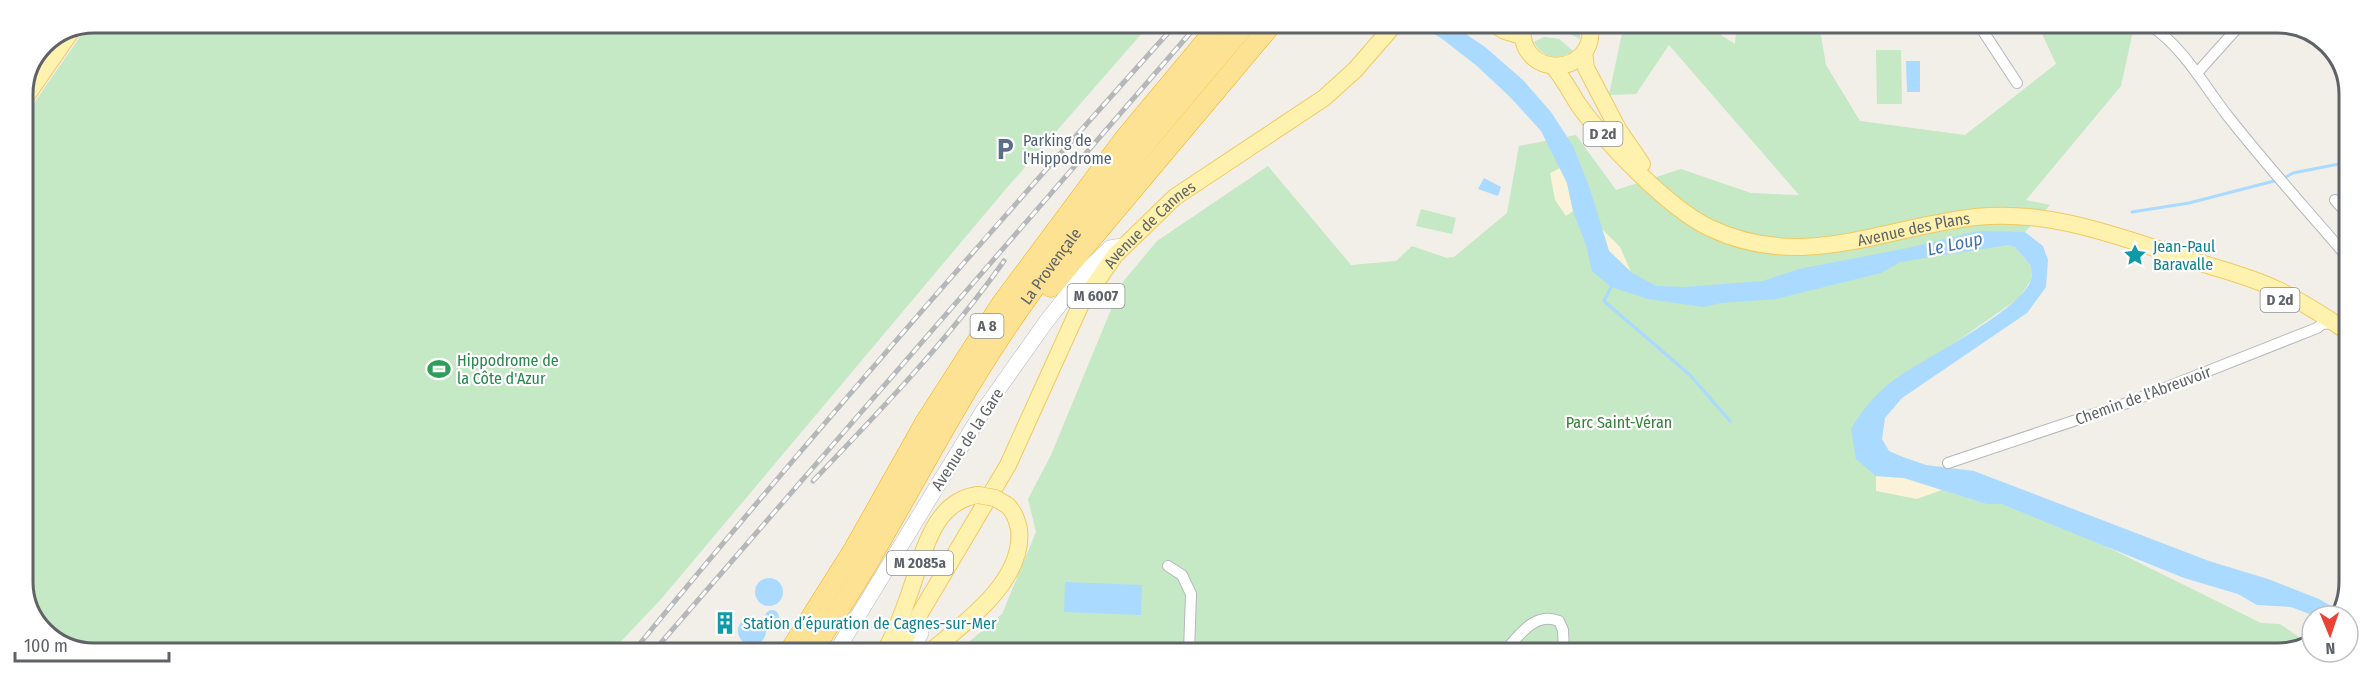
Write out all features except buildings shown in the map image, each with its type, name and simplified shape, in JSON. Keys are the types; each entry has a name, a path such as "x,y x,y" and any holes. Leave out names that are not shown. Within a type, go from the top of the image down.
{"highway":[{"name":"La Provençale","path":"795,643 854,549 926,421 1002,303 1125,138 1212,33"},
{"name":"La Provençale","path":"818,643 871,558 943,431 1002,334 1143,146 1238,33"},
{"path":"943,431 1059,277 1264,33"}],"main road":[{"name":"Avenue de Cannes","path":"915,643 1015,470 1099,288 1112,269 1149,229 1221,176 1327,105 1356,79 1389,33"},
{"name":"Avenue de Cannes","path":"902,643 1008,465 1082,304 1096,280 1122,246 1175,197 1324,98 1394,33"},
{"path":"1523,33 1525,46 1531,56 1539,62 1553,66 1568,65 1577,60 1584,52 1591,33"},
{"path":"34,84 64,41"},
{"name":"Avenue des Plans","path":"1584,52 1586,68 1613,120 1663,195"},
{"name":"Avenue des Plans","path":"1553,66 1593,123 1663,195 1704,225 1733,237 1788,247 1825,246 1977,217 2027,216 2056,220 2208,265 2335,326"},
{"name":"Avenue de la Gare","path":"841,643 982,411 1046,322 1087,270 1110,248 1122,246"},
{"name":"M 2085a","path":"889,643 904,611 929,538 937,522 956,503 969,496 995,498 1007,505 1016,518 1019,537 1018,551 1008,574 993,595 940,643"}],"street":[{"path":"1985,33 2017,83"},
{"path":"2162,33 2197,73 2227,115 2339,248"},
{"path":"2197,73 2233,33"},
{"path":"2335,200 2339,205"},
{"name":"Chemin de l'Abreuvoir","path":"1948,463 2127,403 2317,328 2335,326"},
{"path":"1168,566 1182,575 1191,594 1189,643"},
{"path":"1512,643 1531,623 1550,617 1559,621 1563,630 1564,643"}],"green space":[{"name":"Hippodrome de la Côte d'Azur","path":"94,33 1142,33 1005,190 662,598 620,643 94,643 67,637 51,625 41,612 33,586 33,105 82,34"},
{"path":"1568,33 1580,33 1580,39"},
{"name":"Parc Saint-Véran","path":"1622,33 1718,33 1735,44 1736,33 1821,33 1826,65 1860,121 1965,135 2056,64 2042,33 2133,33 2121,86 2026,200 2050,205 2025,232 2009,245 2015,247 2031,266 2031,280 2019,298 1943,351 1900,376 1851,429 1904,478 1986,504 2001,504 2091,539 2261,623 2280,624 2300,639 2278,643 968,643 1002,614 1036,532 1028,499 1051,455 1122,283 1157,241 1268,166 1351,265 1396,261 1412,246 1447,258 1454,257 1507,213 1519,146 1576,135 1616,190 1681,169 1751,193 1799,195 1669,45 1636,94 1609,95"},
{"path":"1544,37 1559,39 1573,51 1557,57 1546,55 1534,42"},
{"path":"1876,50 1901,50 1902,104 1877,104"},
{"path":"1421,209 1456,218 1452,234 1416,226"}],"sand":[{"path":"1560,168 1567,183 1573,211 1566,216 1555,200 1550,173"},
{"path":"1602,229 1620,247 1631,272 1609,251"},
{"path":"1876,476 1904,478 1942,490 1917,499 1876,491"}],"water":[{"name":"Le Loup","path":"1432,33 1464,33 1485,47 1523,80 1551,112 1573,146 1590,189 1609,251 1631,272 1656,286 1684,287 1763,281 1799,269 1908,248 1978,231 2025,232 2043,246 2048,260 2046,287 2027,313 1902,398 1885,418 1882,439 1889,451 1926,465 1974,471 2209,561 2268,579 2328,604 2300,604 2300,610 2291,607 2257,605 2238,594 2184,578 2001,504 1986,504 1904,478 1876,476 1856,459 1851,429 1866,406 1878,393 1901,375 1973,332 2011,305 2024,292 2031,280 2031,266 2015,247 2008,245 1900,262 1881,273 1776,299 1721,303 1703,307 1648,299 1611,287 1592,271 1586,245 1573,211 1567,183 1541,131 1477,66"},
{"path":"1906,61 1920,61 1920,92 1907,92"},
{"path":"1484,178 1501,187 1498,196 1478,189"},
{"path":"769,578 779,582 783,592 779,602 769,606 759,602 755,592 759,582"},
{"path":"1065,582 1142,585 1141,615 1064,612"},
{"path":"772,610 777,612 779,617 777,622 772,624 767,622 765,617 767,612"},
{"path":"747,618 757,618 765,626 765,636 759,643 745,643 739,636 739,626"}],"waterway":[{"path":"2284,178 2293,173 2339,164"},
{"path":"2132,212 2189,203 2278,180"},
{"path":"1611,287 1604,301 1690,375 1730,421"}],"railway":[{"path":"641,643 901,335 1168,33"},
{"path":"661,643 1190,33"},
{"path":"813,481 937,347 1004,261"}],"place":[{"name":"Parking de l'Hippodrome","path":"1005,149"},
{"name":"Jean-Paul Baravalle","path":"2135,255"},
{"name":"Hippodrome de la Côte d'Azur","path":"439,369"},
{"name":"Station d’épuration de Cagnes-sur-Mer","path":"725,623"}]}
